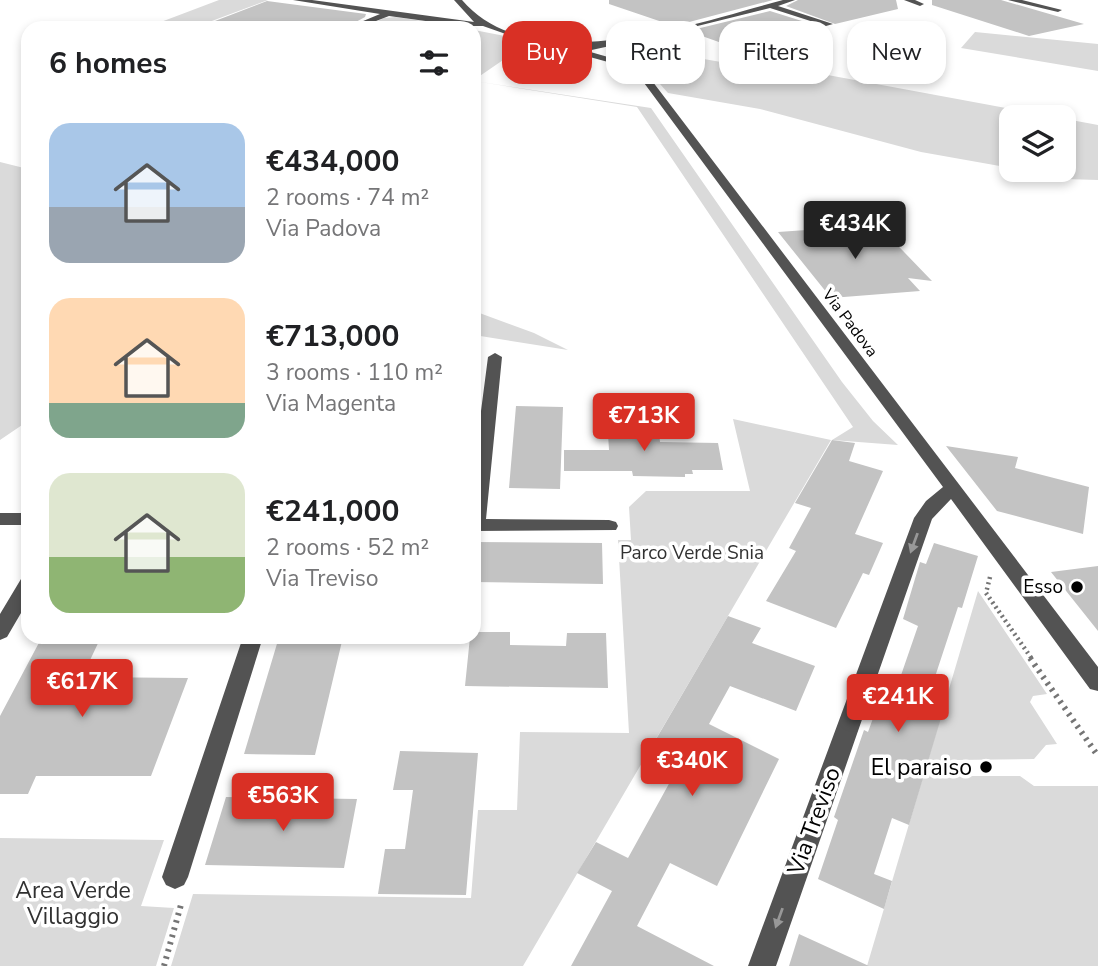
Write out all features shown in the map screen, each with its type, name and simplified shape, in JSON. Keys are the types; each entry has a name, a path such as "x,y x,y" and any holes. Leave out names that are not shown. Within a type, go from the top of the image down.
{"street":[{"path":"296,0 446,21"},
{"path":"458,0 481,21"},
{"path":"759,0 819,21"},
{"path":"705,23 791,0"},
{"path":"908,0 920,4"},
{"path":"1012,0 1058,10"},
{"path":"371,21 389,13"},
{"path":"481,21 502,31"},
{"path":"592,43 606,44"},
{"path":"592,46 606,44"},
{"path":"592,56 606,60"},
{"path":"599,58 606,58"},
{"name":"Via Padova","path":"650,84 1098,683"},
{"path":"481,474 495,356"},
{"name":"Via Treviso","path":"762,966 923,519 932,505 952,489"},
{"path":"0,519 21,520"},
{"path":"481,525 609,526"},
{"path":"0,632 21,595"},
{"path":"174,877 251,644"}],"path":[{"path":"992,569 986,593 1098,756"},
{"path":"164,966 184,901 167,901 174,877"}],"green space":[{"path":"219,0 268,0 212,21 164,21"},
{"path":"395,17 422,21 377,21"},
{"path":"481,31 502,35 502,61 481,75"},
{"path":"975,32 1098,44 1098,71 961,48"},
{"path":"705,59 719,62 719,84 833,84 833,76 847,79 847,84 876,84 999,107 999,166 921,152 760,109 668,93 660,84 705,84"},
{"path":"481,82 651,108 842,382 873,421 898,445 832,440 853,427 637,107"},
{"path":"1076,121 1098,125 1098,180 1076,179"},
{"path":"0,162 21,167 21,426 0,440"},
{"path":"481,314 534,333 568,350 481,336"},
{"name":"Parco Verde Snia","path":"733,419 831,440 523,966 171,966 193,894 471,898 478,810 517,810 520,732 629,733 618,540 631,540 629,507 646,491 750,491"},
{"path":"978,591 1047,694 1033,696 1030,702 1057,744 1046,745 1034,759 957,760 963,776 1020,776 1034,786 1098,786 1098,966 867,966"},
{"name":"Area Verde Villaggio","path":"0,838 164,840 141,906 174,908 156,966 0,966"}],"building":[{"path":"609,0 773,0 693,21 659,21 609,4"},
{"path":"798,0 896,0 898,9 835,24 833,21 786,6"},
{"path":"932,0 1001,0 1084,24 1029,36 932,5"},
{"path":"267,1 366,14 358,21 215,21"},
{"path":"770,11 802,21 729,21"},
{"path":"719,23 719,42 705,37 705,27"},
{"path":"878,225 932,281 908,278 920,291 831,298 778,232"},
{"path":"516,406 563,407 560,489 509,488"},
{"path":"607,418 653,418 660,442 718,443 723,470 692,470 693,474 685,474 685,477 633,476 632,471 564,471 564,450 609,450"},
{"path":"832,440 855,443 849,461 883,471 855,534 883,543 869,575 863,573 836,628 766,601 796,551 789,548 811,508 795,503"},
{"path":"946,446 1018,457 1015,468 1089,487 1083,534 997,511"},
{"path":"481,542 602,543 603,584 481,582"},
{"path":"934,543 978,556 962,608 958,607 930,692 947,698 909,825 892,818 874,874 892,881 884,909 818,879 838,820 834,817 864,730 868,732 888,677 899,681 918,626 903,619 920,562 926,564"},
{"path":"1098,566 1098,631 1051,572"},
{"path":"728,616 761,628 752,643 815,666 796,711 730,686 709,724 779,759 717,886 670,863 637,926 714,966 571,966 612,891 577,873 596,842 628,858 676,771 645,758"},
{"path":"481,632 510,632 510,645 566,646 567,633 606,633 608,688 465,686 469,644 481,644"},
{"path":"38,644 98,644 82,677 188,678 151,776 36,776 28,794 0,794 0,716"},
{"path":"277,644 341,644 315,755 244,754"},
{"path":"400,751 478,753 466,895 378,894 385,849 405,849 413,790 393,790"},
{"path":"226,797 357,799 344,868 205,865"},
{"path":"799,934 869,966 789,966"}],"place":[{"name":"Esso","path":"1077,587"},
{"name":"El paraiso","path":"986,767"}]}
